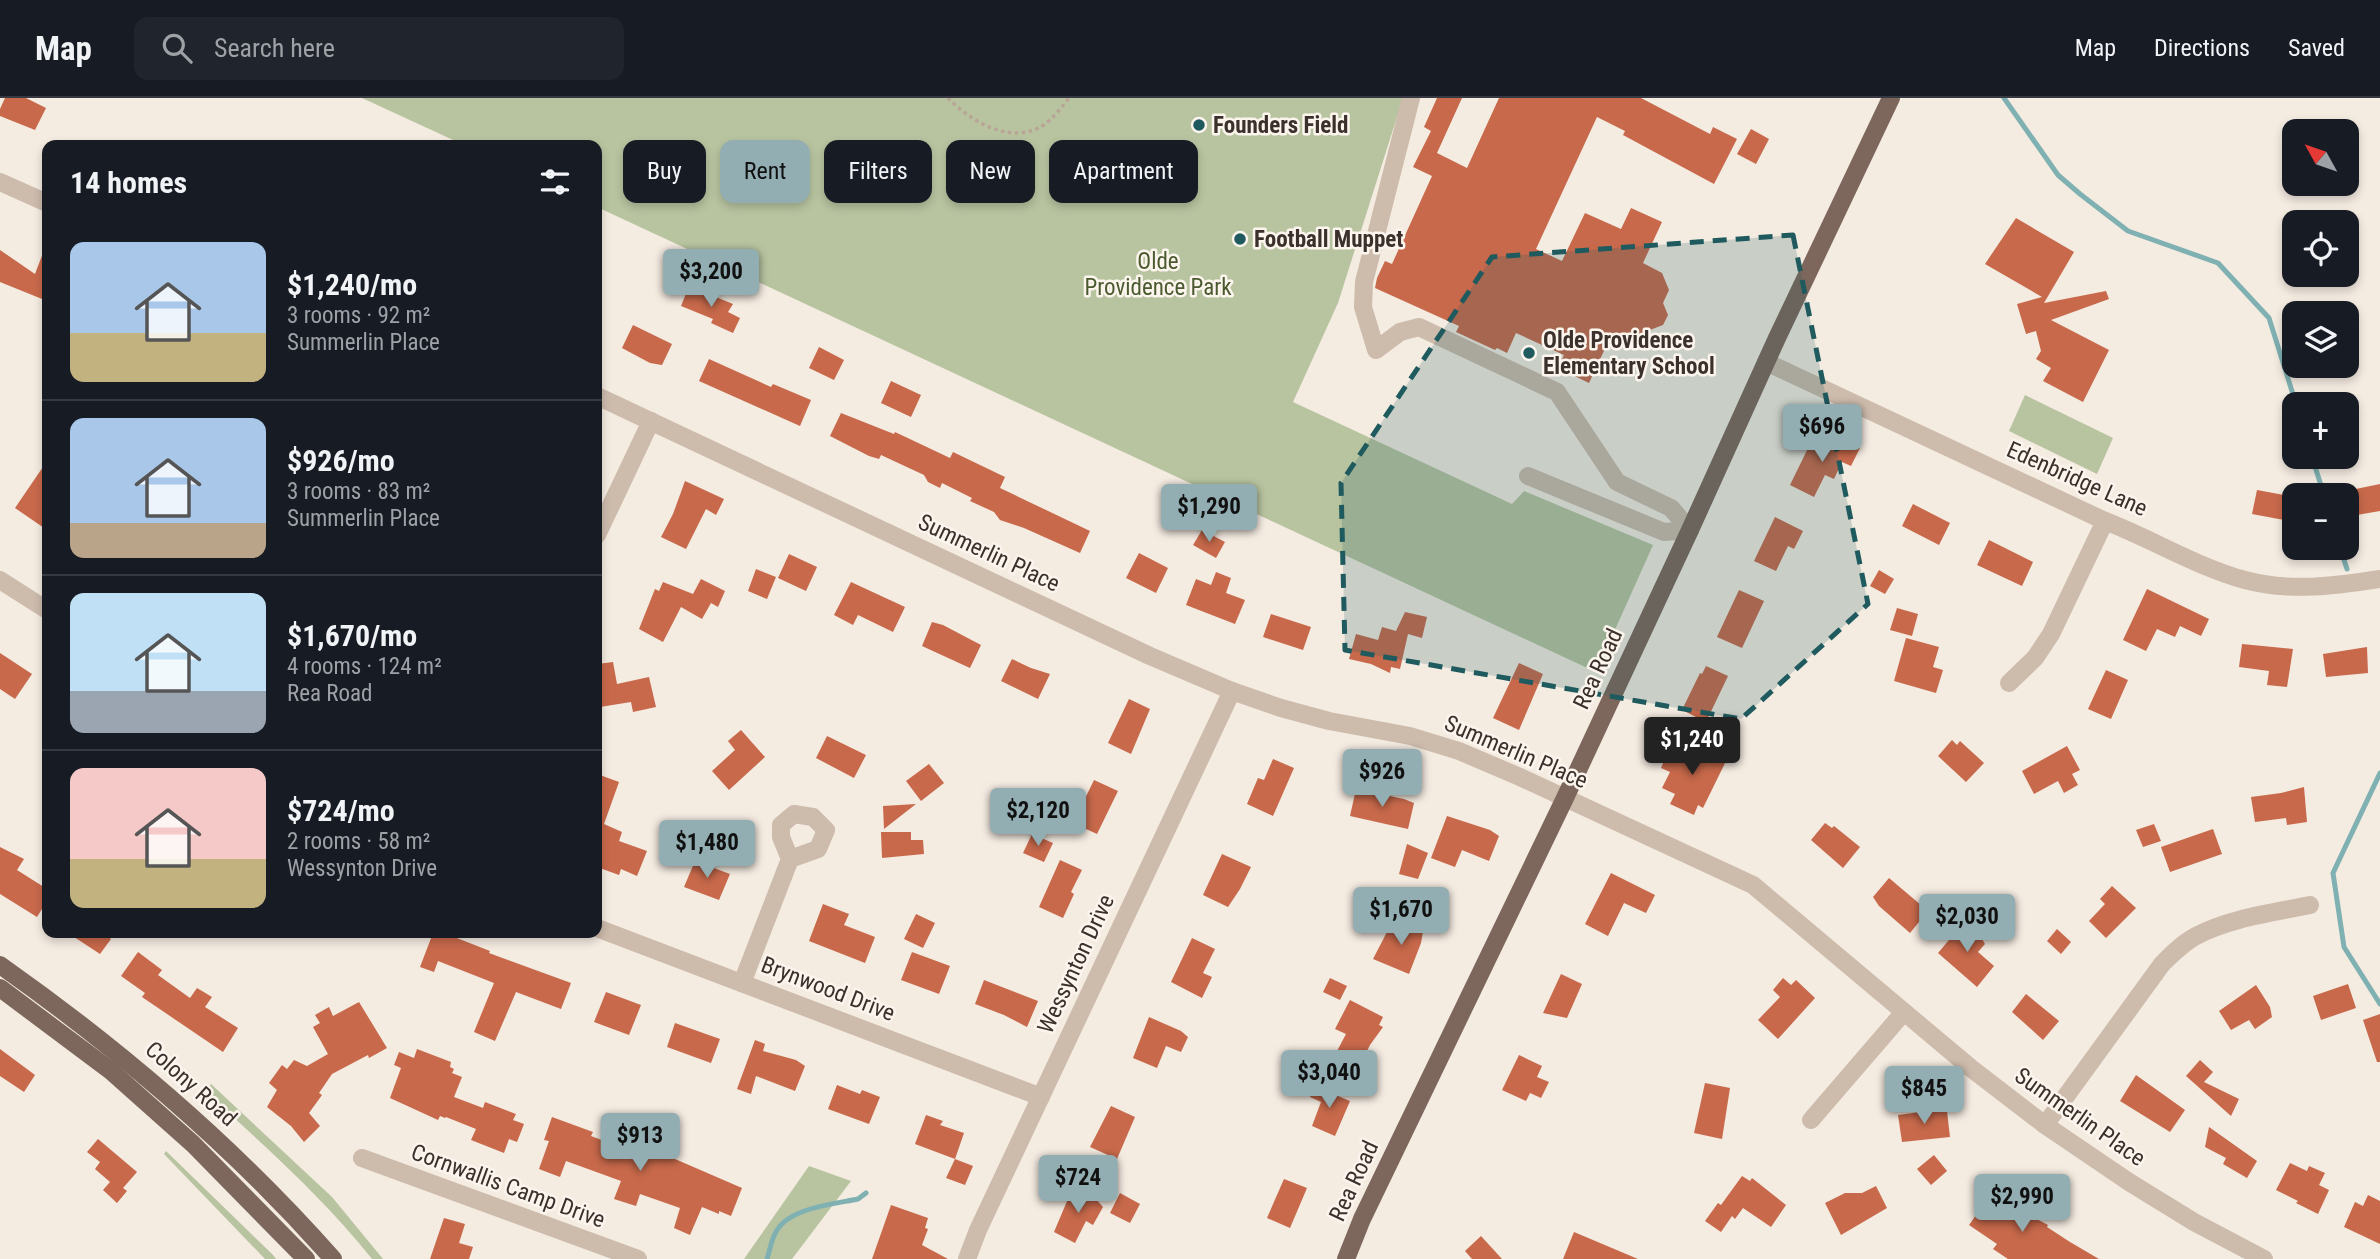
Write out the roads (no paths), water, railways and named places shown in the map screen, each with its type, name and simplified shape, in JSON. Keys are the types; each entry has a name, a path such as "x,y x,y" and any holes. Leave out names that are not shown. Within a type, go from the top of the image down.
{"main road":[{"name":"Rea Road","path":"1346,1259 1362,1219 1565,798 1891,98"},
{"name":"Colony Road","path":"0,965 126,1059 209,1132 260,1181 333,1259"},
{"name":"Colony Road","path":"0,988 111,1071 193,1144 306,1259"},
{"path":"245,1198 260,1181"}],"street":[{"path":"1412,98 1364,282 1363,307 1376,350 1400,332 1419,327 1557,392 1617,482 1671,508 1690,530"},
{"path":"0,182 42,201"},
{"name":"Edenbridge Lane","path":"1766,362 2220,572 2273,586 2302,587 2380,579"},
{"name":"Summerlin Place","path":"602,398 1150,656 1232,691 1329,721 1410,736 1459,751 1753,885 1972,1069 2045,1125 2194,1222 2264,1259"},
{"path":"602,524 651,421"},
{"path":"1528,476 1664,532 1690,530"},
{"path":"2010,683 2035,658 2051,634 2105,521"},
{"path":"0,580 42,607"},
{"name":"Wessynton Drive","path":"967,1259 1232,691"},
{"path":"742,983 790,859"},
{"path":"2045,1125 2162,964 2181,945 2197,935 2225,924 2309,905"},
{"name":"Brynwood Drive","path":"602,931 1041,1097"},
{"path":"1811,1120 1904,1012"},
{"name":"Cornwallis Camp Drive","path":"362,1158 638,1259"}],"waterway":[{"path":"2004,98 2058,175 2080,194 2128,231 2218,263 2269,318 2292,392"},
{"path":"2316,469 2320,483"},
{"path":"2344,560 2347,569"},
{"path":"2380,773 2333,873 2344,947 2380,1004"},
{"path":"767,1259 776,1232 790,1217 812,1208 858,1199 866,1193"}],"place":[{"name":"Founders Field","path":"1199,125"},
{"name":"Football Muppet","path":"1240,239"},
{"name":"Olde Providence Elementary School","path":"1529,353"}],"park label":[{"name":"Olde Providence Park","path":"1158,274"}]}
